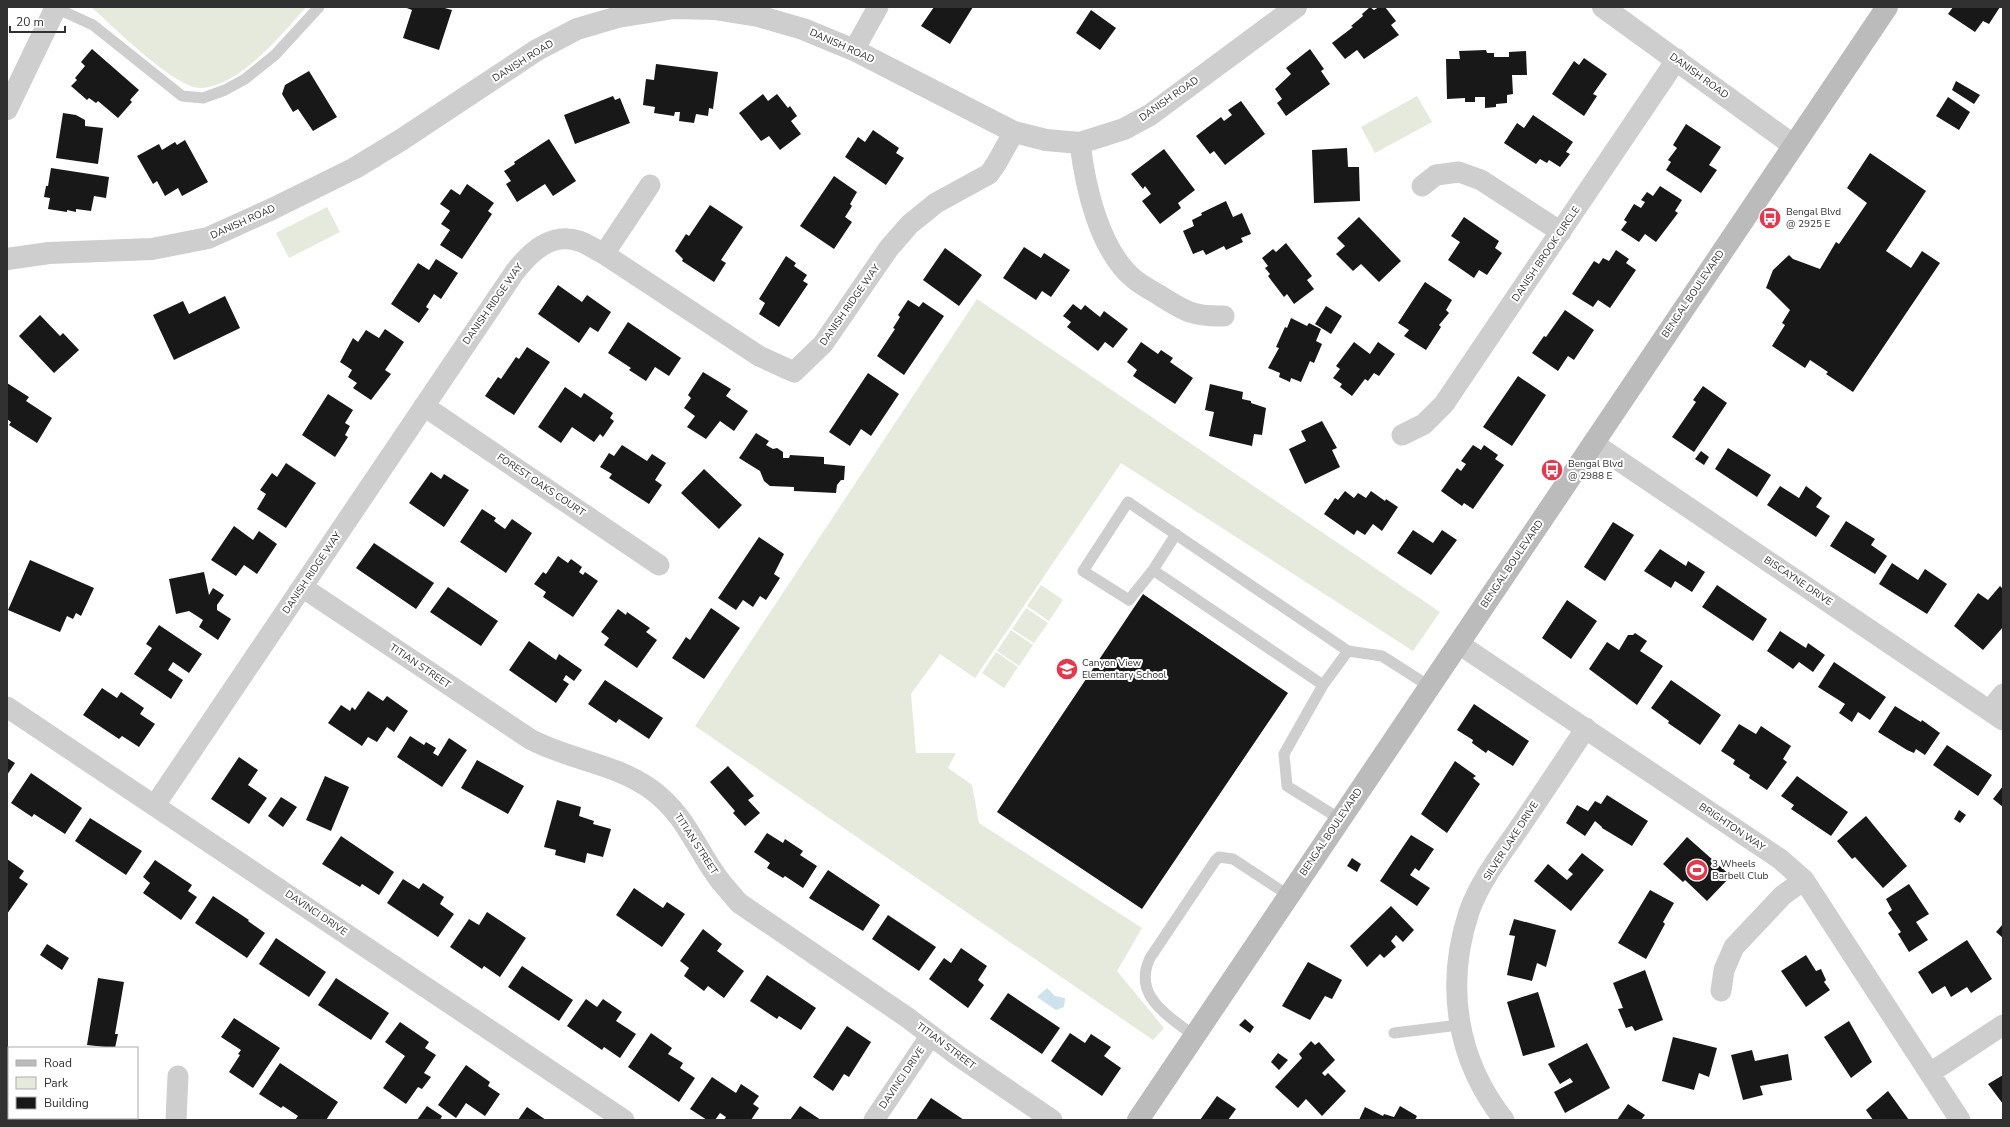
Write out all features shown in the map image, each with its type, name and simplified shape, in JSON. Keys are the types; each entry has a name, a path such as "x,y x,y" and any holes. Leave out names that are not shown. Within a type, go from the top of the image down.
{"main road":[{"name":"BENGAL BOULEVARD","path":"1138,1120 1887,7"}],"street":[{"path":"854,50 878,7"},
{"name":"DANISH ROAD","path":"7,259 49,253 152,249 208,238 272,209 355,168 401,140 537,50 577,29 618,17 674,8 714,10 758,16 803,29 854,50 1014,132 1046,140 1080,143 1124,129 1150,115 1296,7"},
{"name":"DANISH ROAD","path":"1603,7 1794,145"},
{"path":"7,108 56,8"},
{"name":"DANISH BROOK CIRCLE","path":"1402,435 1424,424 1444,404 1677,59"},
{"name":"DANISH RIDGE WAY","path":"155,805 526,257 540,246 557,239 579,241 604,254 758,356 794,372 824,344 890,248 910,224 936,203 989,174 1014,132"},
{"path":"1080,143 1083,169 1099,223 1109,248 1118,262 1134,279 1180,308 1203,316 1224,316"},
{"path":"1422,186 1436,175 1459,172 1481,180 1561,232"},
{"path":"604,254 650,185"},
{"name":"FOREST OAKS COURT","path":"424,406 659,565"},
{"name":"BISCAYNE DRIVE","path":"1593,443 1996,715"},
{"name":"TITIAN STREET","path":"302,587 530,739 547,748 603,765 626,774 653,790 675,810 692,834 721,882 739,902 1052,1120"},
{"name":"BRIGHTON WAY","path":"1459,644 1586,728 1780,860 1804,880 1960,1120"},
{"path":"1996,715 2003,694"},
{"name":"DAVINCI DRIVE","path":"7,707 624,1120"},
{"name":"SILVER LAKE DRIVE","path":"1504,1120 1492,1105 1472,1068 1459,1024 1456,988 1460,949 1470,911 1488,874 1586,728"},
{"path":"1721,991 1724,970 1734,947 1783,895 1804,880"},
{"path":"1930,1073 2003,1025"},
{"name":"DAVINCI DRIVE","path":"874,1120 931,1035"},
{"path":"176,1120 178,1076"}],"lane":[{"path":"56,8 93,25 182,96 203,98 225,90 245,79 275,55 319,7"},
{"path":"1176,534 1153,570 1129,600 1083,572 1128,502 1176,534 1348,651 1382,656 1429,686"},
{"path":"1153,570 1323,684"},
{"path":"1340,819 1287,786 1284,754 1323,684 1348,651"},
{"path":"1194,1036 1163,1011 1150,997 1144,984 1144,974 1150,958 1219,857 1233,859 1288,895"},
{"path":"1394,1033 1459,1024"}],"green space":[{"path":"91,7 306,7 273,44 246,68 217,85 202,88 191,86 177,79 161,68 128,41"},
{"path":"1417,96 1432,122 1375,153 1361,127"},
{"path":"327,207 340,232 289,258 276,233"},
{"path":"977,299 1440,612 1413,651 1121,463 975,678 940,654 911,694 916,753 956,753 948,768 972,785 979,823 1142,928 1117,971 1164,1028 1153,1040 695,726"},
{"path":"1041,585 1063,600 1049,621 1027,606"},
{"path":"1026,608 1048,623 1034,643 1012,629"},
{"path":"1011,630 1033,645 1019,666 997,651"},
{"path":"996,652 1018,667 1004,688 982,673"}],"water":[{"path":"1047,988 1055,996 1065,998 1064,1007 1056,1010 1037,997"}],"building":[{"path":"404,7 441,7 452,10 439,50 403,38 412,10"},
{"path":"934,7 973,7 950,44 921,26"},
{"path":"1370,7 1374,10 1379,7 1385,7 1396,21 1391,25 1399,35 1364,59 1357,50 1345,59 1332,43 1353,27 1351,26 1363,16 1362,14"},
{"path":"1953,7 2000,7 1989,24 1983,21 1975,32 1948,14"},
{"path":"1091,10 1116,28 1100,50 1076,33"},
{"path":"92,49 139,90 130,100 132,102 118,118 98,101 96,103 89,98 87,100 71,86 77,80 75,78 85,66 81,62"},
{"path":"1310,49 1324,69 1321,71 1330,84 1286,116 1277,103 1282,99 1275,89 1291,74 1286,68"},
{"path":"1486,50 1487,53 1494,53 1494,57 1509,57 1509,52 1526,51 1527,75 1512,75 1513,94 1507,95 1507,103 1496,104 1496,107 1485,108 1485,97 1475,97 1475,102 1465,102 1465,98 1447,99 1446,59 1460,59 1459,51"},
{"path":"1584,58 1607,74 1593,94 1597,96 1584,116 1552,94 1574,61 1579,65"},
{"path":"656,64 718,72 713,109 709,108 708,116 696,114 694,123 679,121 680,112 675,112 674,116 654,113 655,107 643,105 646,79 654,80"},
{"path":"309,71 337,117 313,131 298,109 293,112 282,94 285,85"},
{"path":"1956,81 1980,95 1974,104 1952,90"},
{"path":"763,94 768,101 777,94 788,108 790,106 797,116 791,121 801,134 780,150 769,136 761,141 739,113"},
{"path":"613,96 615,100 620,98 630,123 575,144 564,115"},
{"path":"1948,97 1970,112 1959,130 1936,116"},
{"path":"1241,101 1265,134 1225,165 1214,151 1210,154 1196,136 1221,117 1224,121 1232,115 1228,110"},
{"path":"63,113 76,115 85,120 85,126 103,128 98,164 56,158"},
{"path":"1533,115 1573,142 1566,152 1570,154 1560,167 1549,160 1547,163 1540,159 1536,164 1504,143 1517,123 1524,128"},
{"path":"1686,124 1721,147 1709,165 1717,170 1701,193 1666,170 1671,162 1668,160 1677,148 1673,145"},
{"path":"873,130 899,148 896,153 904,158 886,185 845,157 858,137 865,142"},
{"path":"549,139 576,181 553,196 545,184 517,202 506,184 511,181 504,171 515,164 514,162"},
{"path":"185,140 208,182 182,196 178,188 165,196 157,181 153,184 137,156 159,144 162,150 175,142 177,145"},
{"path":"1347,148 1348,167 1359,167 1360,201 1314,203 1312,150"},
{"path":"1164,149 1195,190 1178,203 1181,208 1160,224 1142,201 1151,194 1145,186 1143,189 1131,174"},
{"path":"1870,153 1926,191 1886,251 1911,268 1922,251 1940,263 1853,392 1826,374 1828,372 1810,360 1805,368 1772,346 1785,325 1782,323 1790,310 1770,290 1766,288 1773,270 1789,255 1793,259 1820,269 1836,242 1839,244 1867,203 1847,188"},
{"path":"51,168 109,177 106,198 94,196 91,211 76,209 76,212 67,210 67,212 48,209 50,198 44,197 46,186 48,186"},
{"path":"834,176 857,192 850,204 852,206 845,217 852,222 834,249 800,226"},
{"path":"467,184 494,203 488,211 492,214 462,259 440,245 450,230 441,224 450,211 440,204 451,189 460,195"},
{"path":"1660,186 1682,200 1675,211 1678,213 1656,242 1645,234 1639,242 1621,230 1627,222 1624,220 1634,204 1641,208 1645,202 1641,200 1647,192 1653,196"},
{"path":"1226,201 1233,217 1242,213 1251,234 1241,238 1243,242 1226,250 1224,246 1206,255 1203,250 1193,254 1183,231 1194,226 1192,220 1202,215 1201,213"},
{"path":"710,205 743,227 721,260 726,263 714,282 682,261 683,259 675,251 686,234 689,236"},
{"path":"1359,217 1401,261 1379,282 1361,264 1353,271 1336,254 1345,246 1337,238"},
{"path":"1464,217 1499,241 1495,248 1502,253 1487,275 1479,270 1474,278 1448,260 1460,242 1451,236"},
{"path":"1286,243 1312,276 1307,280 1314,289 1294,304 1287,294 1284,297 1268,276 1270,274 1265,268 1268,266 1262,258 1273,249 1276,252"},
{"path":"1024,247 1041,258 1044,253 1070,270 1051,297 1042,291 1036,300 1003,278"},
{"path":"945,248 982,275 959,306 923,280"},
{"path":"1616,250 1629,259 1626,263 1636,270 1610,308 1598,300 1593,307 1572,294 1594,261 1599,264 1603,258 1609,261"},
{"path":"786,256 796,263 794,266 807,275 803,281 808,284 779,327 759,314 765,303 759,299"},
{"path":"436,259 458,273 441,299 434,294 426,307 429,309 419,323 391,304 418,263 429,270"},
{"path":"1425,282 1452,300 1446,310 1449,313 1439,325 1441,327 1426,350 1404,336 1409,330 1398,323"},
{"path":"558,285 582,302 587,295 611,312 598,332 590,327 579,343 538,314"},
{"path":"225,296 240,328 174,360 153,315 183,301 189,314"},
{"path":"908,300 919,307 923,302 944,316 904,375 877,356 895,329 893,328 900,317 898,315"},
{"path":"1073,304 1081,310 1085,305 1100,317 1104,311 1128,329 1113,348 1105,342 1098,351 1067,327 1071,322 1063,316"},
{"path":"1326,306 1342,316 1331,334 1315,324"},
{"path":"1565,310 1594,330 1574,360 1568,356 1558,371 1532,353 1544,336 1546,337"},
{"path":"40,315 60,336 63,333 79,350 54,373 19,336"},
{"path":"1291,318 1307,326 1309,323 1321,329 1316,341 1322,344 1314,363 1310,361 1301,382 1291,378 1290,382 1279,377 1280,373 1268,368 1279,348 1276,347 1285,327 1287,328"},
{"path":"628,322 681,358 669,376 655,367 646,381 629,370 631,368 608,353"},
{"path":"385,329 404,342 385,370 391,374 371,400 353,388 357,383 348,377 352,370 340,362 353,338 358,342 366,330 379,338"},
{"path":"1141,342 1158,354 1161,350 1173,358 1170,362 1193,378 1175,404 1133,376 1137,370 1127,362"},
{"path":"1354,342 1370,354 1378,342 1395,354 1379,376 1374,373 1368,381 1365,379 1352,396 1340,387 1342,384 1333,378 1340,369 1336,366"},
{"path":"527,347 550,362 514,415 485,396 498,377 501,379 516,357 519,359"},
{"path":"703,372 731,389 726,396 748,411 734,431 720,421 706,439 687,427 695,416 684,408 691,398 688,395"},
{"path":"868,373 899,394 871,436 861,429 850,446 829,432"},
{"path":"1518,376 1546,395 1512,446 1483,427"},
{"path":"7,383 29,397 26,401 52,418 37,443 9,425 11,422 7,419"},
{"path":"1210,384 1243,392 1242,399 1251,401 1251,403 1266,408 1262,435 1254,434 1252,446 1209,436 1214,412 1205,410"},
{"path":"1703,386 1727,403 1694,452 1672,437 1696,402 1693,400"},
{"path":"565,387 581,398 584,393 613,413 610,418 614,421 603,437 600,434 594,442 572,427 561,443 538,427"},
{"path":"328,394 353,410 345,423 350,426 345,435 348,437 335,457 302,435"},
{"path":"1322,421 1337,448 1332,450 1340,467 1305,484 1289,449 1306,441 1301,431"},
{"path":"756,433 769,441 766,445 773,449 777,448 783,452 783,458 789,458 790,455 824,457 824,464 845,466 844,480 841,480 837,485 836,493 794,491 794,487 770,486 764,481 760,471 739,458"},
{"path":"622,445 647,461 652,454 666,463 655,480 662,485 649,504 609,478 612,474 600,467 609,453 614,456"},
{"path":"1473,445 1481,450 1484,445 1498,455 1495,459 1504,465 1473,509 1464,503 1462,506 1441,491 1457,468 1461,471 1466,464 1461,461"},
{"path":"1728,448 1771,475 1757,497 1715,469"},
{"path":"1701,451 1709,457 1704,465 1695,459"},
{"path":"286,463 316,483 286,528 257,509 266,494 260,490 272,473 277,477"},
{"path":"704,469 742,505 719,529 681,493"},
{"path":"431,472 441,479 444,474 469,490 444,527 409,503"},
{"path":"1780,486 1799,498 1806,486 1822,498 1816,507 1830,516 1816,537 1767,505"},
{"path":"1345,491 1354,498 1358,493 1366,498 1371,491 1385,501 1386,499 1398,507 1382,531 1373,524 1365,535 1357,530 1354,535 1324,514 1335,498 1338,500"},
{"path":"482,509 496,518 494,521 505,529 512,519 532,533 506,573 460,542"},
{"path":"1846,521 1875,539 1871,545 1887,556 1875,574 1830,546"},
{"path":"1613,522 1634,535 1605,581 1584,567"},
{"path":"234,526 253,540 259,531 277,544 257,574 244,565 236,576 211,560"},
{"path":"1413,530 1433,543 1442,530 1457,540 1431,575 1397,553"},
{"path":"759,537 784,554 774,574 780,578 766,600 760,596 753,607 743,600 736,610 718,598"},
{"path":"374,543 434,583 416,609 356,568"},
{"path":"1660,549 1686,566 1688,561 1705,572 1692,592 1675,581 1671,588 1644,571"},
{"path":"558,556 568,563 571,559 582,567 579,572 583,575 585,572 598,581 573,617 543,597 546,592 534,584 543,572 546,574"},
{"path":"30,560 94,588 81,616 76,613 73,619 67,616 60,632 8,610"},
{"path":"1892,563 1918,580 1925,569 1947,584 1927,614 1879,584"},
{"path":"204,572 209,595 213,588 224,595 217,605 217,610 231,619 218,640 199,627 203,620 189,611 176,614 169,579"},
{"path":"1717,585 1767,619 1753,641 1702,607"},
{"path":"2000,586 2003,589 2003,627 1983,650 1954,626 1978,593 1988,600"},
{"path":"448,587 498,621 481,646 430,612"},
{"path":"1143,594 1288,693 1142,909 997,812"},
{"path":"1567,600 1597,621 1571,659 1542,638"},
{"path":"711,608 740,628 704,679 672,658 686,637 690,640"},
{"path":"618,609 626,615 627,612 650,628 646,632 657,640 637,668 604,645 609,638 601,632"},
{"path":"159,625 202,654 189,673 173,662 168,670 183,680 171,699 134,674 152,648 146,644"},
{"path":"1780,631 1806,648 1808,643 1825,655 1813,672 1799,662 1793,669 1767,651"},
{"path":"1635,633 1647,641 1640,651 1663,666 1637,705 1589,669 1607,642 1619,650 1628,635 1633,635"},
{"path":"529,641 556,660 559,654 582,670 574,681 566,675 563,680 569,684 556,703 509,670"},
{"path":"1834,662 1886,697 1870,720 1858,712 1852,722 1839,713 1845,704 1818,687"},
{"path":"605,680 663,718 649,739 619,719 616,723 588,704"},
{"path":"1671,680 1721,715 1700,745 1668,723 1669,721 1651,708"},
{"path":"102,688 117,698 121,692 144,708 140,714 155,724 139,747 122,736 119,739 83,715"},
{"path":"368,691 383,701 387,696 408,711 394,732 387,727 377,742 368,737 362,746 328,723 341,705 350,711 352,707 355,710"},
{"path":"1474,704 1529,741 1513,766 1488,750 1486,753 1472,743 1473,740 1457,730"},
{"path":"1895,706 1921,722 1922,720 1940,733 1925,755 1916,749 1914,753 1907,750 1878,732"},
{"path":"1739,724 1756,734 1761,726 1791,746 1783,759 1787,762 1767,790 1749,778 1750,775 1733,764 1735,760 1721,751"},
{"path":"410,736 424,745 426,742 436,748 433,753 438,756 449,738 467,750 442,787 397,757"},
{"path":"1947,745 1992,775 1978,796 1933,765"},
{"path":"239,757 258,770 248,785 267,798 249,824 211,799"},
{"path":"7,758 15,763 7,775"},
{"path":"477,760 524,786 508,814 461,788"},
{"path":"1455,761 1476,776 1473,778 1480,784 1447,833 1421,814"},
{"path":"728,766 754,796 748,800 760,813 745,826 733,813 735,811 710,782"},
{"path":"31,773 82,808 65,834 34,814 32,817 11,803"},
{"path":"325,776 349,787 331,831 306,820"},
{"path":"1797,776 1848,812 1831,836 1791,809 1794,805 1781,796"},
{"path":"2003,786 2003,807 1993,799"},
{"path":"1607,795 1648,821 1632,846 1602,828 1595,821 1585,836 1566,823 1577,805 1588,811 1595,801 1601,804"},
{"path":"281,797 297,807 283,827 268,816"},
{"path":"557,800 581,807 579,816 594,821 593,824 611,829 603,857 587,853 585,863 555,855 556,850 544,847"},
{"path":"1959,810 1966,815 1960,823 1954,819"},
{"path":"1866,816 1907,866 1883,888 1855,857 1852,859 1837,841"},
{"path":"90,818 142,851 126,875 75,841"},
{"path":"767,833 783,843 785,839 803,851 800,855 817,866 803,888 785,876 783,878 767,868 770,863 754,852"},
{"path":"1411,835 1434,849 1419,871 1415,868 1410,875 1430,888 1417,906 1380,881"},
{"path":"341,836 394,872 379,895 362,884 360,887 322,864"},
{"name":"3 Wheels Barbell Club","path":"1687,837 1731,876 1707,901 1685,880 1683,882 1663,864"},
{"path":"1582,853 1604,870 1571,911 1534,881 1548,864 1567,880 1573,874 1568,870"},
{"path":"1352,858 1361,864 1357,872 1347,866"},
{"path":"7,859 24,871 19,878 28,884 7,914"},
{"path":"155,860 192,885 188,891 197,897 181,920 143,893 150,883 143,877"},
{"path":"828,870 880,905 863,931 809,898"},
{"path":"403,879 419,889 423,883 444,897 440,904 454,914 438,937 387,903"},
{"path":"1909,884 1929,914 1916,922 1928,940 1909,952 1898,934 1901,932 1888,913 1892,910 1886,899"},
{"path":"634,888 663,908 667,902 685,914 662,947 616,915"},
{"path":"1650,890 1674,903 1663,922 1665,924 1646,959 1618,943"},
{"path":"213,896 249,920 248,921 265,933 247,958 195,923"},
{"path":"1391,906 1414,930 1403,942 1396,935 1391,941 1396,947 1384,958 1380,954 1367,967 1350,946"},
{"path":"487,912 526,938 500,977 484,966 482,969 450,947 469,919 479,925"},
{"path":"888,915 936,947 919,971 872,939"},
{"path":"1514,919 1556,930 1546,967 1537,963 1532,981 1507,975 1515,936 1509,935"},
{"path":"2003,924 2003,938 1996,932"},
{"path":"703,929 722,944 717,951 744,971 724,998 708,986 704,991 684,976 689,968 680,961"},
{"path":"276,938 326,972 309,997 259,964"},
{"path":"1967,940 1992,979 1971,993 1967,987 1951,997 1945,986 1932,994 1918,972"},
{"path":"47,944 69,958 62,970 40,955"},
{"path":"961,948 987,966 978,980 984,985 968,1008 929,979 944,958 951,963"},
{"path":"1806,955 1816,971 1821,969 1826,980 1824,982 1830,990 1806,1007 1781,971"},
{"path":"1308,962 1342,980 1332,999 1325,996 1310,1020 1282,1006"},
{"path":"522,966 573,1000 559,1021 508,987"},
{"path":"1645,970 1663,1020 1635,1031 1632,1026 1626,1028 1618,1009 1623,1008 1613,983"},
{"path":"767,975 816,1008 801,1030 779,1016 777,1019 750,1001"},
{"path":"98,978 124,982 115,1034 118,1034 115,1047 87,1045"},
{"path":"336,978 389,1013 371,1040 318,1005"},
{"path":"1538,992 1555,1047 1523,1056 1507,1002"},
{"path":"1008,993 1060,1028 1042,1054 990,1019"},
{"path":"586,999 597,1007 603,999 622,1012 616,1021 636,1034 620,1058 604,1047 602,1050 567,1026"},
{"path":"234,1018 280,1048 253,1088 229,1072 240,1055 238,1054 241,1050 221,1037"},
{"path":"1245,1019 1254,1027 1250,1033 1239,1025"},
{"path":"1849,1021 1872,1062 1851,1078 1824,1037"},
{"path":"400,1022 429,1042 425,1048 436,1055 424,1073 431,1077 422,1089 418,1087 406,1104 383,1088 405,1056 385,1042"},
{"path":"847,1026 871,1042 849,1077 844,1074 833,1091 813,1077"},
{"path":"651,1033 672,1048 668,1054 683,1063 680,1068 695,1078 679,1102 628,1067"},
{"path":"1070,1033 1085,1043 1091,1034 1111,1047 1104,1056 1121,1068 1102,1096 1051,1061"},
{"path":"1673,1037 1717,1048 1709,1077 1699,1073 1694,1090 1662,1081"},
{"path":"1311,1041 1315,1045 1319,1042 1335,1060 1322,1073 1325,1076 1328,1073 1346,1091 1322,1116 1306,1099 1298,1108 1275,1087 1302,1058 1299,1054"},
{"path":"1587,1043 1610,1088 1565,1113 1554,1092 1573,1082 1570,1078 1560,1084 1548,1064"},
{"path":"1752,1050 1755,1061 1788,1054 1792,1080 1760,1086 1763,1095 1743,1100 1731,1055"},
{"path":"1278,1053 1288,1060 1279,1070 1271,1062"},
{"path":"280,1063 338,1102 326,1120 295,1120 298,1116 283,1106 281,1108 259,1094"},
{"path":"466,1065 490,1082 488,1086 500,1094 485,1116 466,1103 456,1118 438,1105"},
{"path":"2003,1075 2003,1104 1988,1084"},
{"path":"712,1077 736,1093 741,1084 759,1096 753,1104 759,1108 751,1120 724,1120 726,1117 720,1113 715,1120 707,1120 690,1109"},
{"path":"1888,1091 1909,1120 1873,1120 1866,1110"},
{"path":"1217,1096 1236,1109 1228,1120 1200,1120"},
{"path":"931,1098 964,1120 916,1120"},
{"path":"1628,1104 1645,1115 1641,1120 1617,1120"},
{"path":"427,1106 442,1116 440,1120 417,1120"},
{"path":"800,1106 821,1120 790,1120"},
{"path":"1400,1106 1417,1116 1415,1120 1359,1120 1365,1107 1383,1116 1384,1114 1394,1117"},
{"path":"527,1107 546,1120 518,1120"},
{"path":"15,1119 65,1119 64,1120 14,1120"}],"place":[{"name":"Bengal Blvd @ 2925 E","path":"1770,218"},
{"name":"Bengal Blvd @ 2988 E","path":"1552,470"},
{"name":"Canyon View Elementary School","path":"1067,669"},
{"name":"3 Wheels Barbell Club","path":"1697,870"}]}
